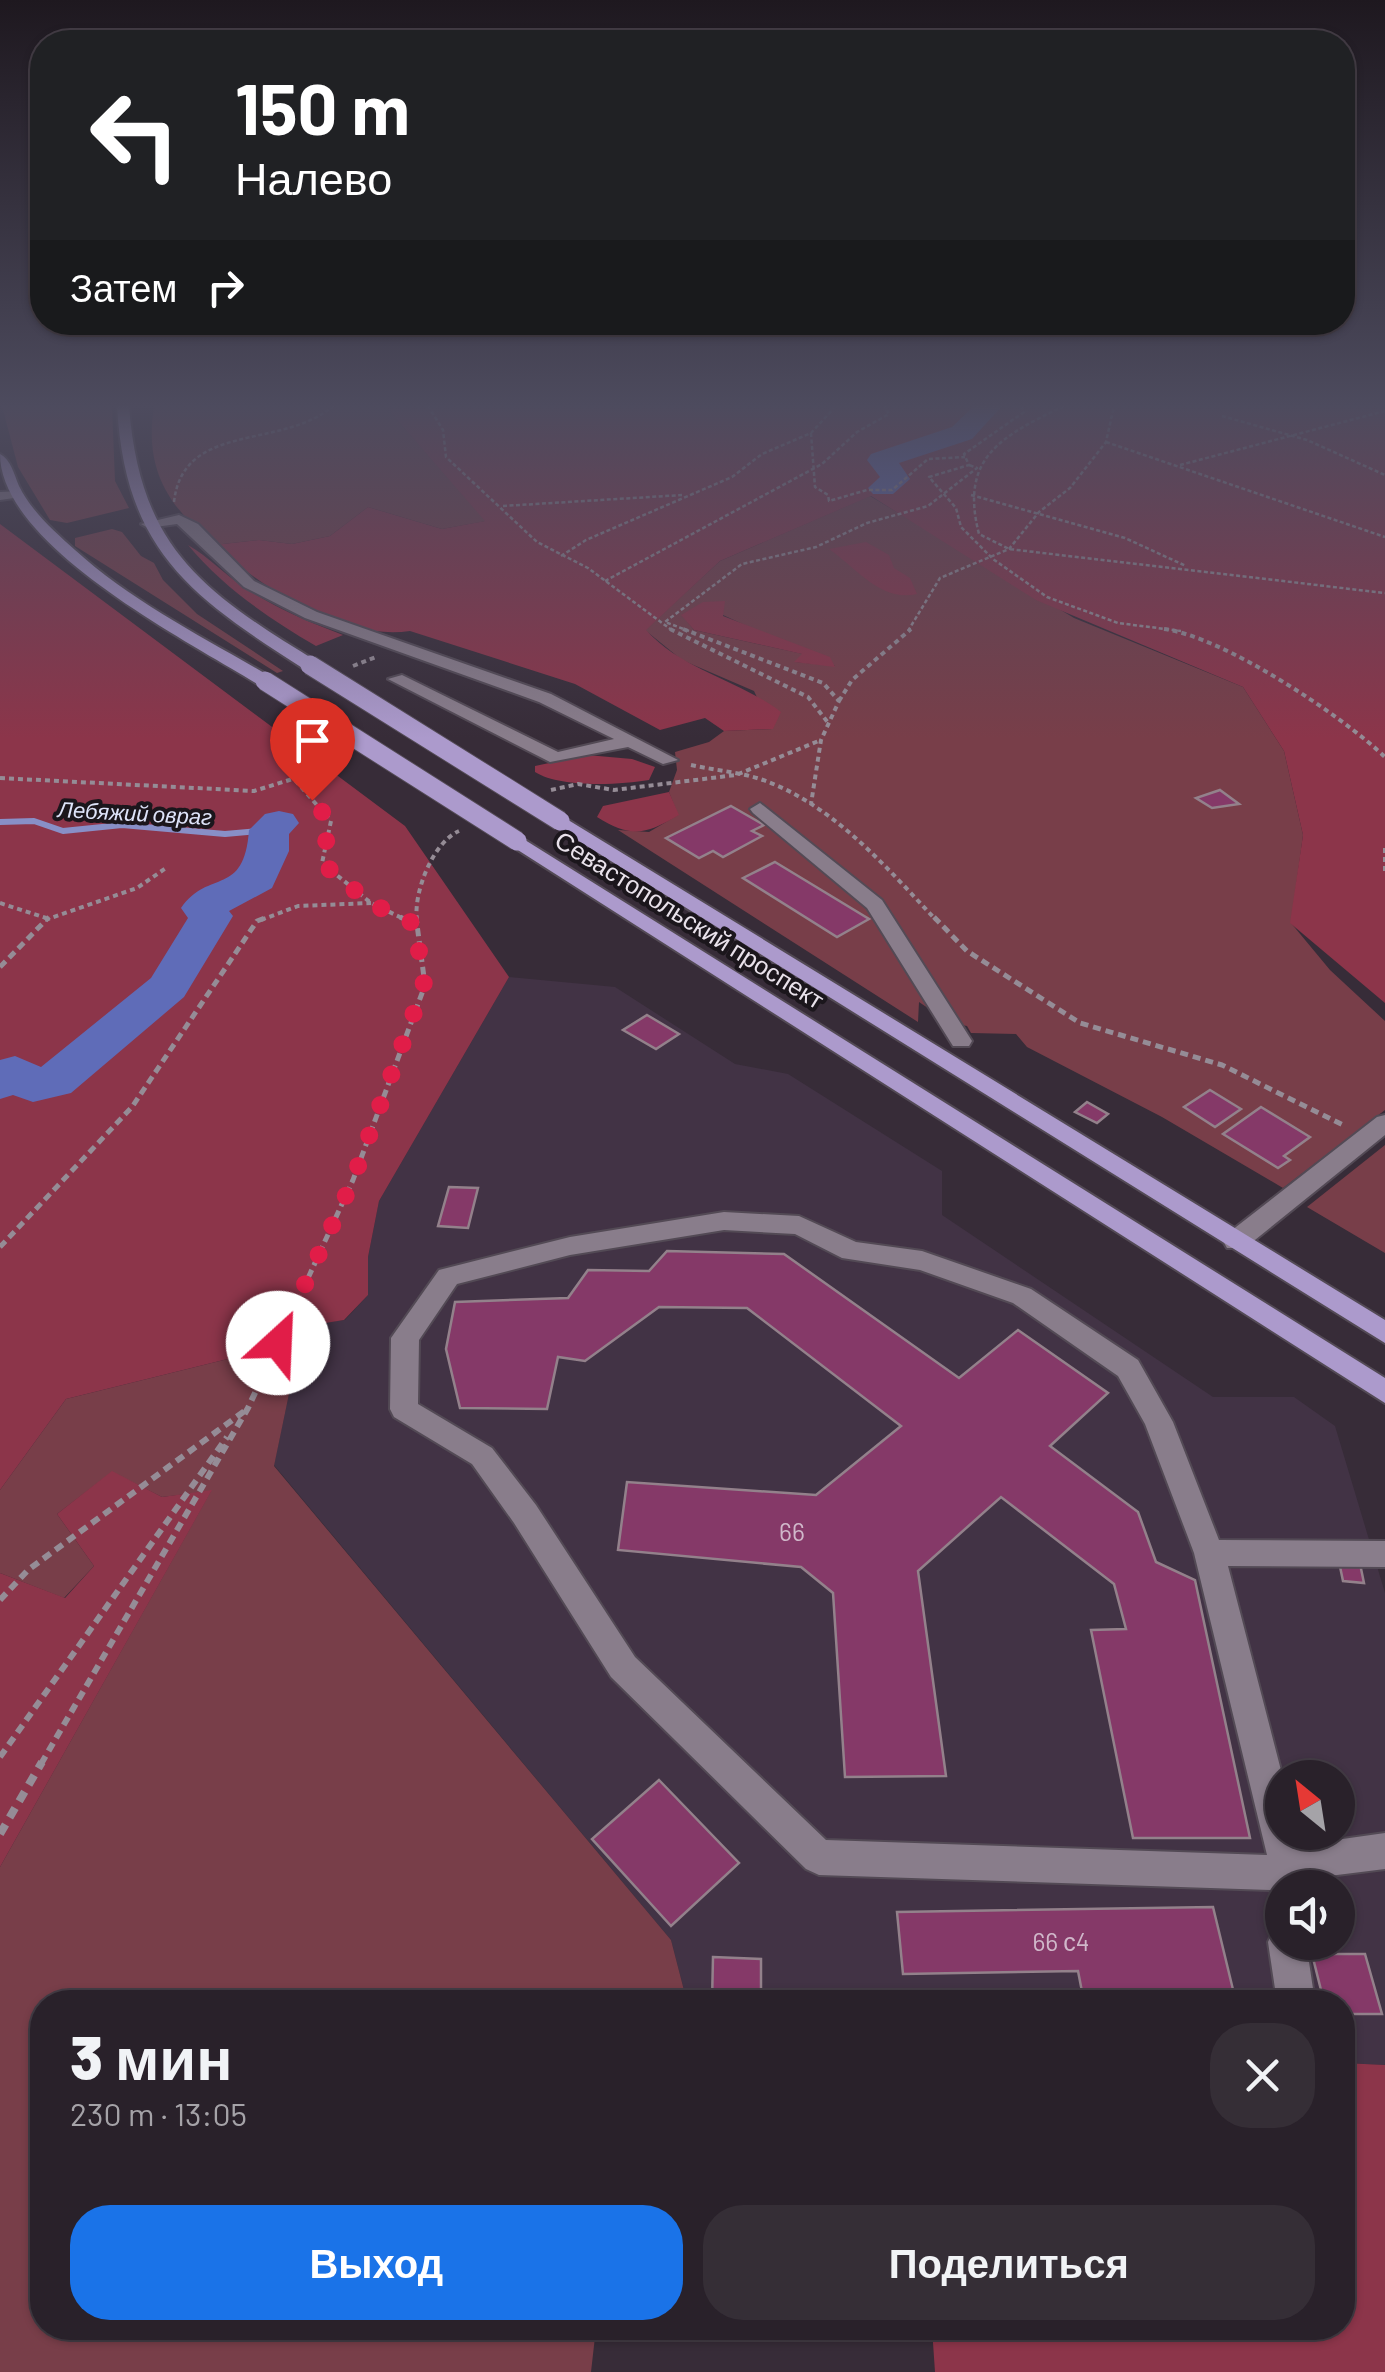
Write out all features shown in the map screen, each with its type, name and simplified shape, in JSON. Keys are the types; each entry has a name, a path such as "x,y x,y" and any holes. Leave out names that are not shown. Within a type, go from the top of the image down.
{"main road":[{"name":"Севастопольский проспект","path":"29,517 76,560 1385,1392"},
{"name":"Севастопольский проспект","path":"145,517 172,563 202,592 310,665 1385,1333"}],"lane":[{"path":"148,524 179,519 193,526 249,584 311,615 545,698 669,760"},
{"path":"396,679 556,758 628,741"},
{"path":"760,809 875,904 960,1041"},
{"path":"1236,1241 1376,1130"},
{"path":"1265,1873 820,1858 623,1667 525,1514 482,1456 404,1409 405,1338 448,1276 570,1246 724,1221 798,1225 851,1251 922,1261 1022,1296 1128,1368 1159,1422 1209,1552 1286,1870"},
{"path":"1209,1552 1385,1554"},
{"path":"1298,1870 1318,1857 1385,1851"},
{"path":"1289,1960 1294,1990"}],"path":[{"path":"512,517 537,542 588,568 642,611 824,683 839,702"},
{"path":"561,556 586,540 640,517"},
{"path":"604,582 630,564 668,551 729,517"},
{"path":"665,622 742,564 816,547 866,522 887,517"},
{"path":"958,517 961,527 982,543 993,559 1047,598 1118,623 1180,631 1234,656 1349,723 1385,756"},
{"path":"976,517 979,534 1009,549 1385,592"},
{"path":"811,804 821,740 854,674 876,664 917,620 935,594 940,578 993,559 1009,549 1036,517"},
{"path":"1055,517 1125,538 1190,568"},
{"path":"1326,517 1385,537"},
{"path":"665,622 696,647 808,697 829,724"},
{"path":"291,718 272,742 294,771 294,780 330,821 322,863 370,903 415,924"},
{"path":"558,788 578,784 614,790 736,774 821,740"},
{"path":"0,778 178,785 232,792 294,780 353,760"},
{"path":"669,760 760,779 811,804 864,845 967,951 1080,1022 1129,1034 1222,1066 1376,1130"},
{"path":"0,1834 248,1408 353,1180 424,985 414,898 447,836"},
{"path":"1385,848 1385,875"},
{"path":"0,966 46,918 137,888 166,868"},
{"path":"0,902 46,918"},
{"path":"0,1247 132,1107 257,921 298,906 370,903"},
{"path":"0,1600 28,1570 248,1408"},
{"path":"0,1757 248,1408"}],"shaded area":[{"path":"48,517 93,517 67,523"},
{"path":"186,517 355,517 330,536 292,544 259,540 214,545"},
{"path":"355,517 401,517 442,529 485,521 481,517 823,517 720,561 646,630 676,655 781,712 773,729 724,731 705,718 660,730 575,684 410,631 384,632 331,620 279,594 214,545 259,540 292,544 330,536"},
{"path":"401,517 482,517 486,521 442,529"},
{"path":"822,517 905,517 1074,618 1243,687 1284,751 1303,835 1291,923 1330,970 1385,1021 1385,1110 1283,1188 1162,1117 1027,1047 1016,1034 971,1033 967,1026 950,1023 919,1002 918,1022 618,830 649,832 678,815 669,792 677,770 675,752 709,742 724,731 772,729 754,691 682,660 645,630 720,561","holes":["706,602 723,609 723,615 835,666 796,662 803,654 694,630 682,615"]},
{"path":"904,517 1385,517 1385,1003 1290,923 1303,835 1284,751 1243,687 1036,600"},
{"path":"0,524 405,826 509,977 379,1201 368,1257 368,1295 344,1320 319,1324 300,1341 66,1399 0,1490"},
{"path":"112,529 122,532 141,556 154,563 163,580 197,614 283,671 277,673 75,546 75,538"},
{"path":"866,542 889,555 894,568 910,578 917,594 881,589 829,549"},
{"path":"188,545 268,602 343,635 316,646 247,601"},
{"path":"725,601 723,616 830,657 835,667 794,662 802,654 694,630 681,615 703,602"},
{"path":"587,755 632,759 655,767 649,780 606,784 559,781 535,772 535,766"},
{"path":"669,792 679,815 657,827 629,831 597,817 603,806"},
{"path":"509,977 615,987 735,1064 788,1074 942,1171 942,1215 1213,1397 1294,1397 1335,1426 1385,1593 1385,2065 1355,2064 1355,1990 684,1990 671,1940 274,1465 300,1341 319,1323 345,1320 368,1295 368,1257 379,1201"},
{"path":"1385,1145 1385,1253 1307,1207"},
{"path":"300,1341 274,1466 671,1940 684,1990 30,1990 30,2340 595,2340 591,2372 0,2372 0,1867 211,1491 162,1497 112,1472 57,1514 94,1566 64,1598 0,1573 0,1490 66,1399"},
{"path":"112,1471 162,1497 212,1490 0,1867 0,1573 65,1598 94,1566 57,1514"},
{"path":"1355,2064 1385,2065 1385,2372 935,2372 933,2340 1355,2340"}],"building":[{"path":"1220,790 1239,804 1212,808 1196,798"},
{"path":"731,806 764,825 752,831 762,836 723,857 713,851 699,858 666,838"},
{"path":"775,862 869,919 837,937 743,878"},
{"path":"647,1015 679,1034 656,1049 623,1030"},
{"path":"1210,1090 1241,1109 1215,1127 1184,1107"},
{"path":"1087,1102 1108,1114 1097,1123 1075,1112"},
{"path":"1261,1107 1310,1137 1284,1156 1290,1160 1278,1168 1223,1134"},
{"path":"449,1187 478,1188 468,1228 438,1226"},
{"path":"667,1251 784,1254 959,1378 1018,1330 1108,1393 1050,1446 1138,1512 1156,1562 1195,1580 1250,1838 1133,1838 1091,1630 1126,1629 1114,1584 1001,1497 918,1571 946,1776 845,1777 833,1593 801,1567 618,1550 627,1482 816,1495 901,1426 747,1308 659,1307 585,1361 558,1357 547,1409 460,1408 446,1349 455,1302 568,1298 588,1270 649,1271"},
{"path":"1338,1557 1359,1559 1364,1583 1343,1581"},
{"path":"659,1780 739,1863 671,1926 592,1839"},
{"path":"1213,1907 1233,1990 1082,1990 1078,1971 903,1974 897,1912"},
{"path":"1355,1954 1365,1954 1382,2014 1355,2014 1355,1990 1321,1990 1314,1960 1355,1960"},
{"path":"713,1957 761,1959 761,1990 712,1990"}],"waterway":[{"name":"Лебяжий овраг","path":"0,822 34,821 63,831 122,825 225,834 269,830"},
{"path":"0,1083 15,1072 33,1086 54,1082 168,987 211,916 203,908 257,879 268,851 269,830 279,823"}],"route":[{"path":"278,1343 353,1180 424,985 415,924 370,903 322,863 330,821 312,800"}]}
